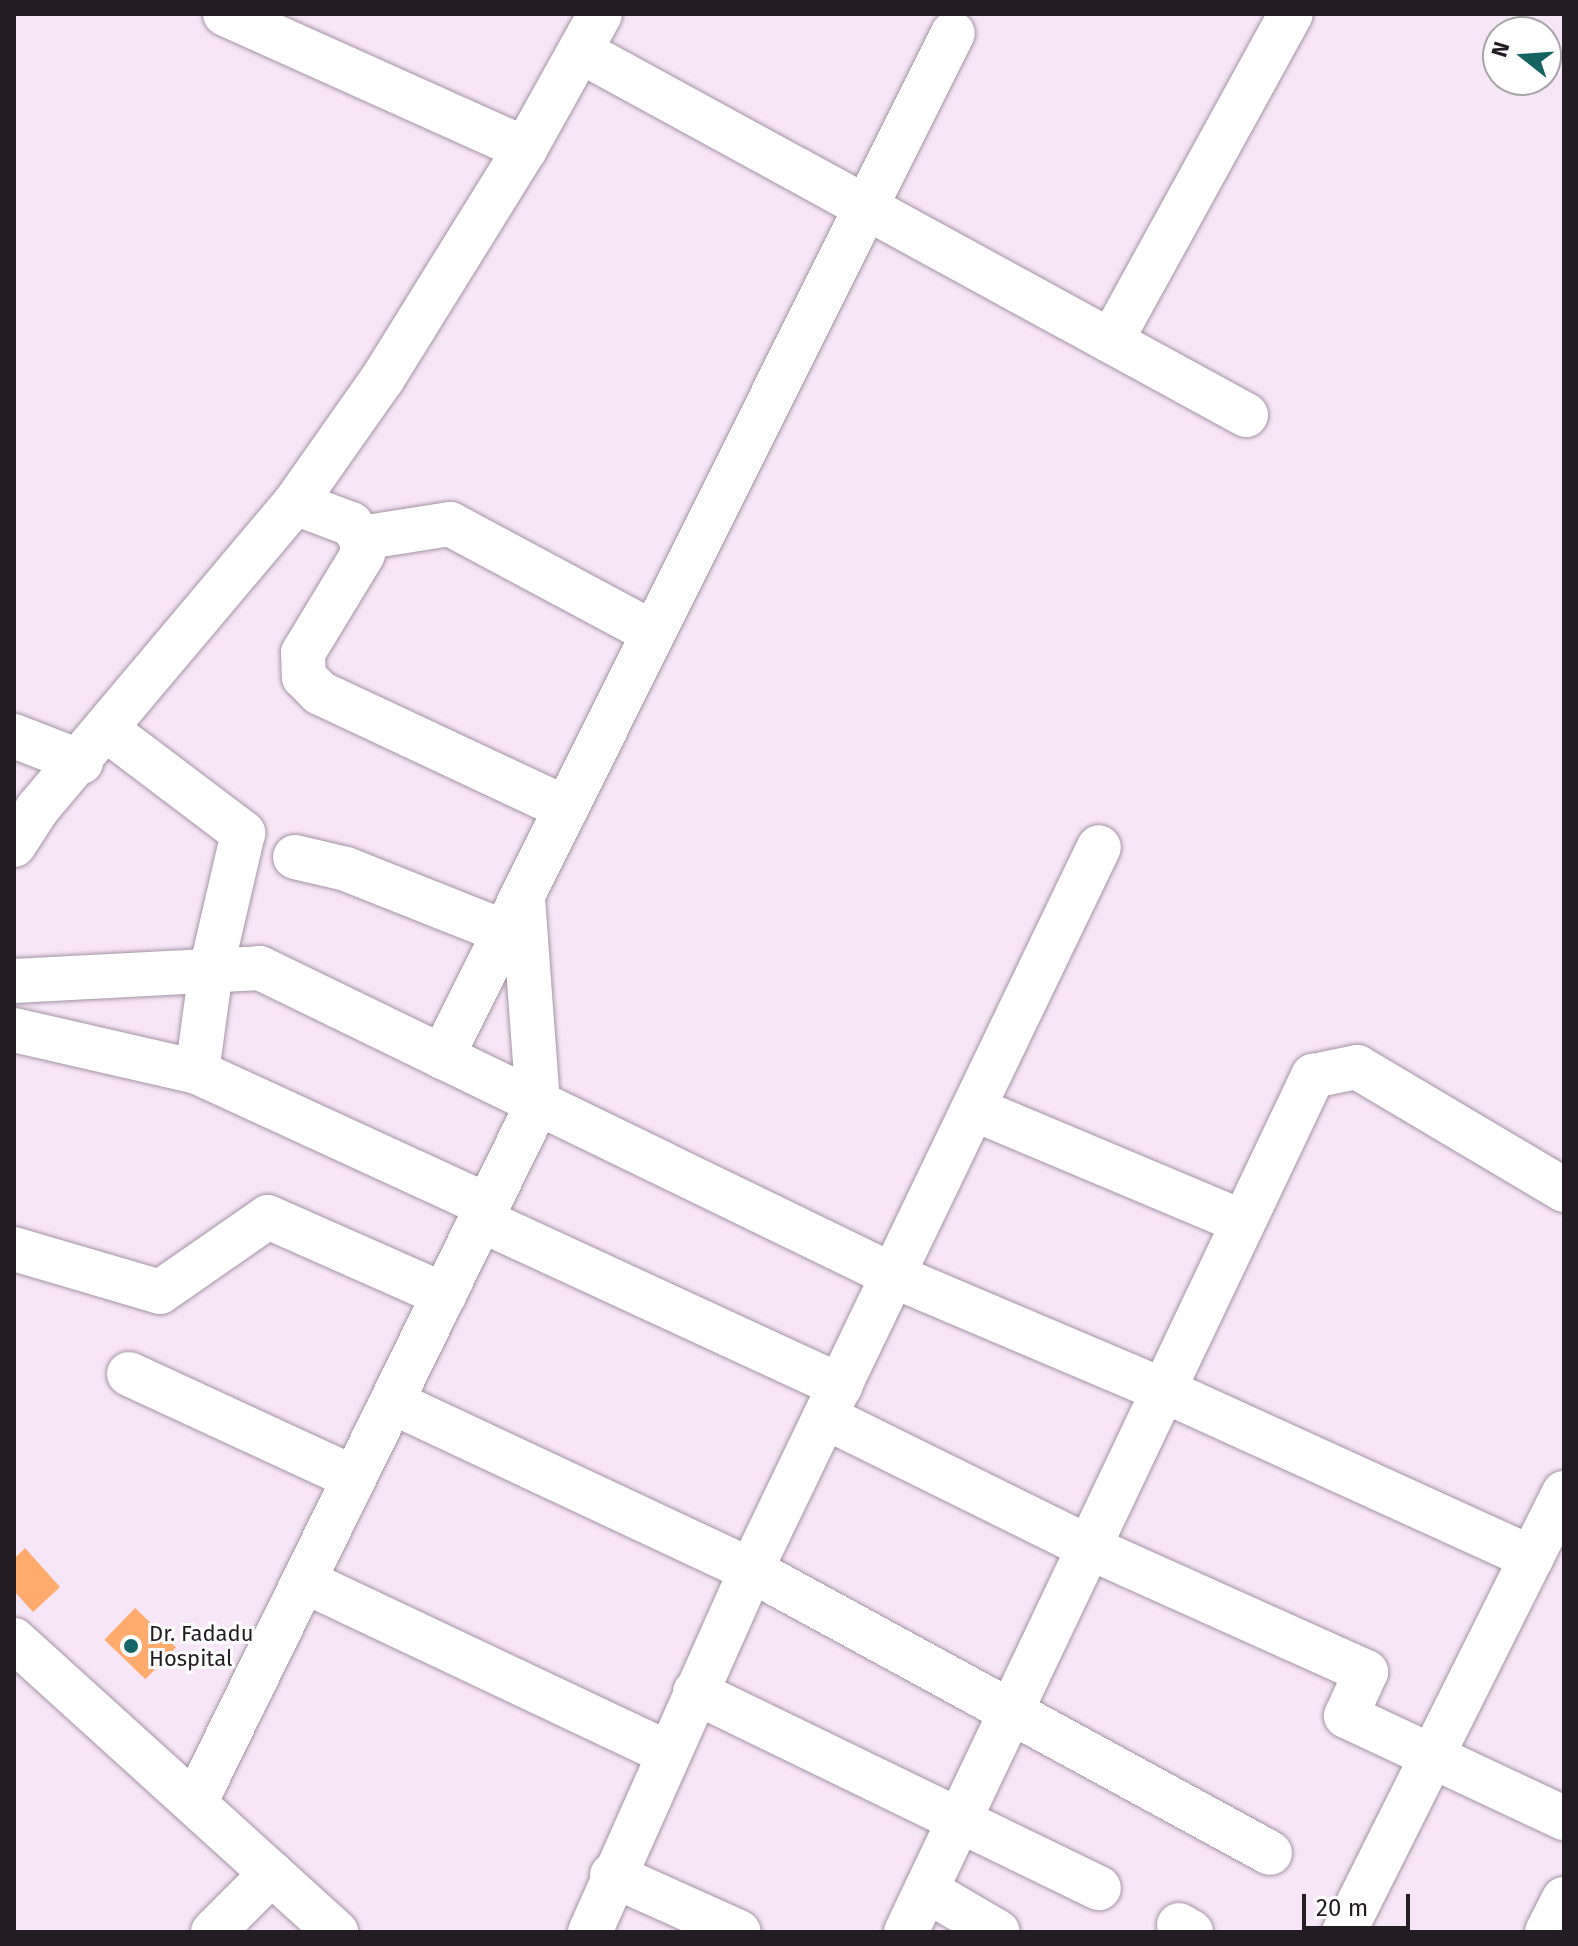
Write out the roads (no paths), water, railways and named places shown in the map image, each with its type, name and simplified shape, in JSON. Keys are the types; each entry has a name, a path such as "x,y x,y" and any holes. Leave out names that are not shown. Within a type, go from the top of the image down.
{"street":[{"path":"225,14 525,149"},
{"path":"1111,341 1291,14"},
{"path":"14,845 38,808 94,746 295,503 383,378 525,149 590,32 866,207 1246,415"},
{"path":"442,1057 953,33"},
{"path":"295,503 351,524 361,538 363,554 303,653 304,677 320,693 566,808"},
{"path":"361,538 450,524 653,633"},
{"path":"14,736 94,746 243,833 211,970 197,1072"},
{"path":"590,1932 612,1875 751,1570 1099,847"},
{"path":"295,857 513,913"},
{"path":"195,1803 538,1103 513,913"},
{"path":"14,981 260,968 894,1276 1163,1390 1532,1558"},
{"path":"14,1030 197,1072 484,1213 833,1402 1088,1547 1366,1672 1346,1716 1564,1818"},
{"path":"906,1932 1313,1076 1357,1067 1564,1190"},
{"path":"974,1109 1243,1222"},
{"path":"14,1249 160,1292 268,1217 444,1295"},
{"path":"129,1374 354,1478"},
{"path":"392,1402 751,1570 1008,1714 1270,1853"},
{"path":"1344,1932 1564,1493"},
{"path":"304,1581 668,1753"},
{"path":"14,1640 336,1932"},
{"path":"695,1692 1099,1888"},
{"path":"213,1932 272,1873"},
{"path":"612,1875 739,1932"},
{"path":"926,1890 998,1932"},
{"path":"1547,1932 1564,1899"}],"place":[{"name":"Dr. Fadadu Hospital","path":"131,1646"}]}
